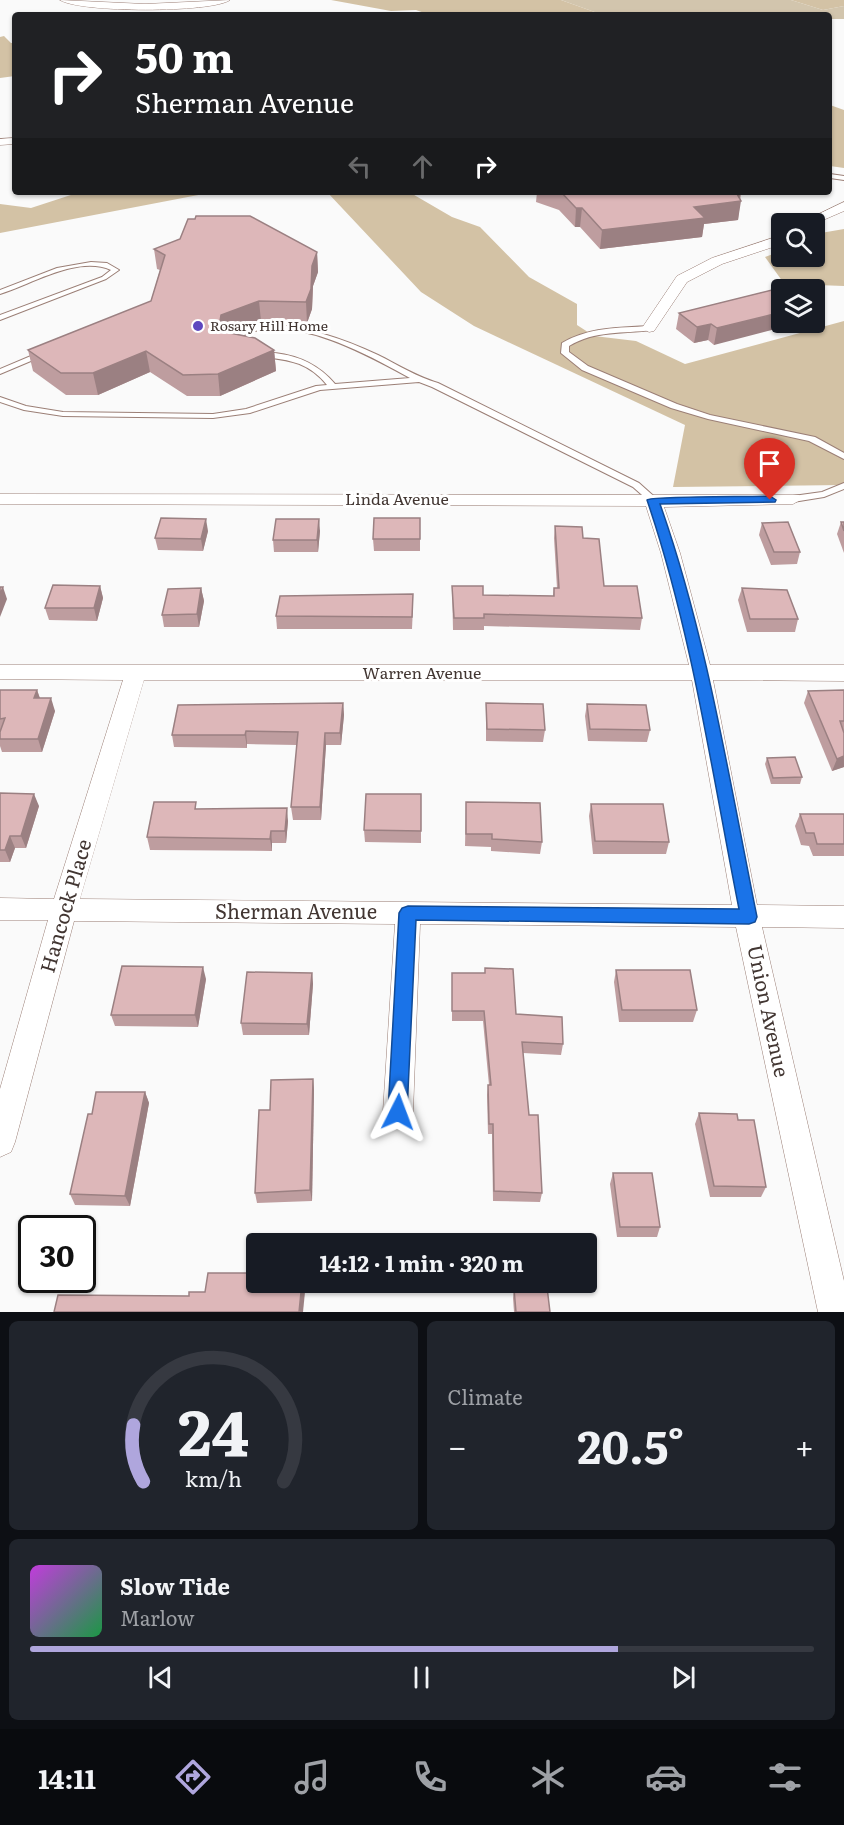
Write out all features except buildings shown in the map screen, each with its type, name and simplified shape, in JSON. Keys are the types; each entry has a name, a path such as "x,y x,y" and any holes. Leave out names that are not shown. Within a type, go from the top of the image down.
{"street":[{"path":"64,0 117,8 170,6 226,0"},
{"path":"825,215 844,206"},
{"path":"649,328 682,279 717,261 771,243"},
{"name":"Linda Avenue","path":"0,499 653,500 681,502 793,499"},
{"name":"Union Avenue","path":"653,500 671,552 700,674 752,941 835,1312"},
{"name":"Warren Avenue","path":"0,672 844,673"},
{"name":"Hancock Place","path":"0,1142 64,909 136,672"},
{"name":"Sherman Avenue","path":"0,909 844,917"},
{"path":"398,1112 408,913"}],"lane":[{"path":"0,292 81,264 106,263 116,270 104,278 0,318"},
{"path":"234,350 228,347 228,340 250,330 292,328 335,339 419,380 435,385 626,481 653,500"},
{"path":"649,328 593,333 575,338 565,345 564,353 585,368 674,406 708,417 812,439 844,456"},
{"path":"0,372 50,351"},
{"path":"252,354 291,356 322,373 333,387"},
{"path":"0,399 24,408 63,414 213,416 247,411 319,388 419,380"},
{"path":"793,499 824,494 844,486"}],"shaded area":[{"path":"331,0 561,0 595,12 422,12 416,10 391,11"},
{"path":"561,0 791,0 823,10 844,6 844,19 832,19 832,12 595,12"},
{"path":"791,0 844,0 844,6 823,10"},
{"path":"4,36 12,43 12,76 0,78 0,37"},
{"path":"832,106 844,110 844,168 832,166"},
{"path":"71,195 198,195 0,233 0,204 31,208"},
{"path":"330,195 414,195 452,217 480,227 529,277 577,304 577,325 594,336 636,341 685,364 800,333 825,333 825,326 844,321 844,485 673,487 685,425 474,326 421,292"},
{"path":"844,229 844,286 825,285 825,279 781,279 772,267 825,267 825,232"},
{"path":"771,255 771,265 765,257"}],"place":[{"name":"Rosary Hill Home","path":"198,326"}],"route":[{"path":"398,1112 408,913 749,917 700,674 671,552 653,500 681,502 770,500"}]}
